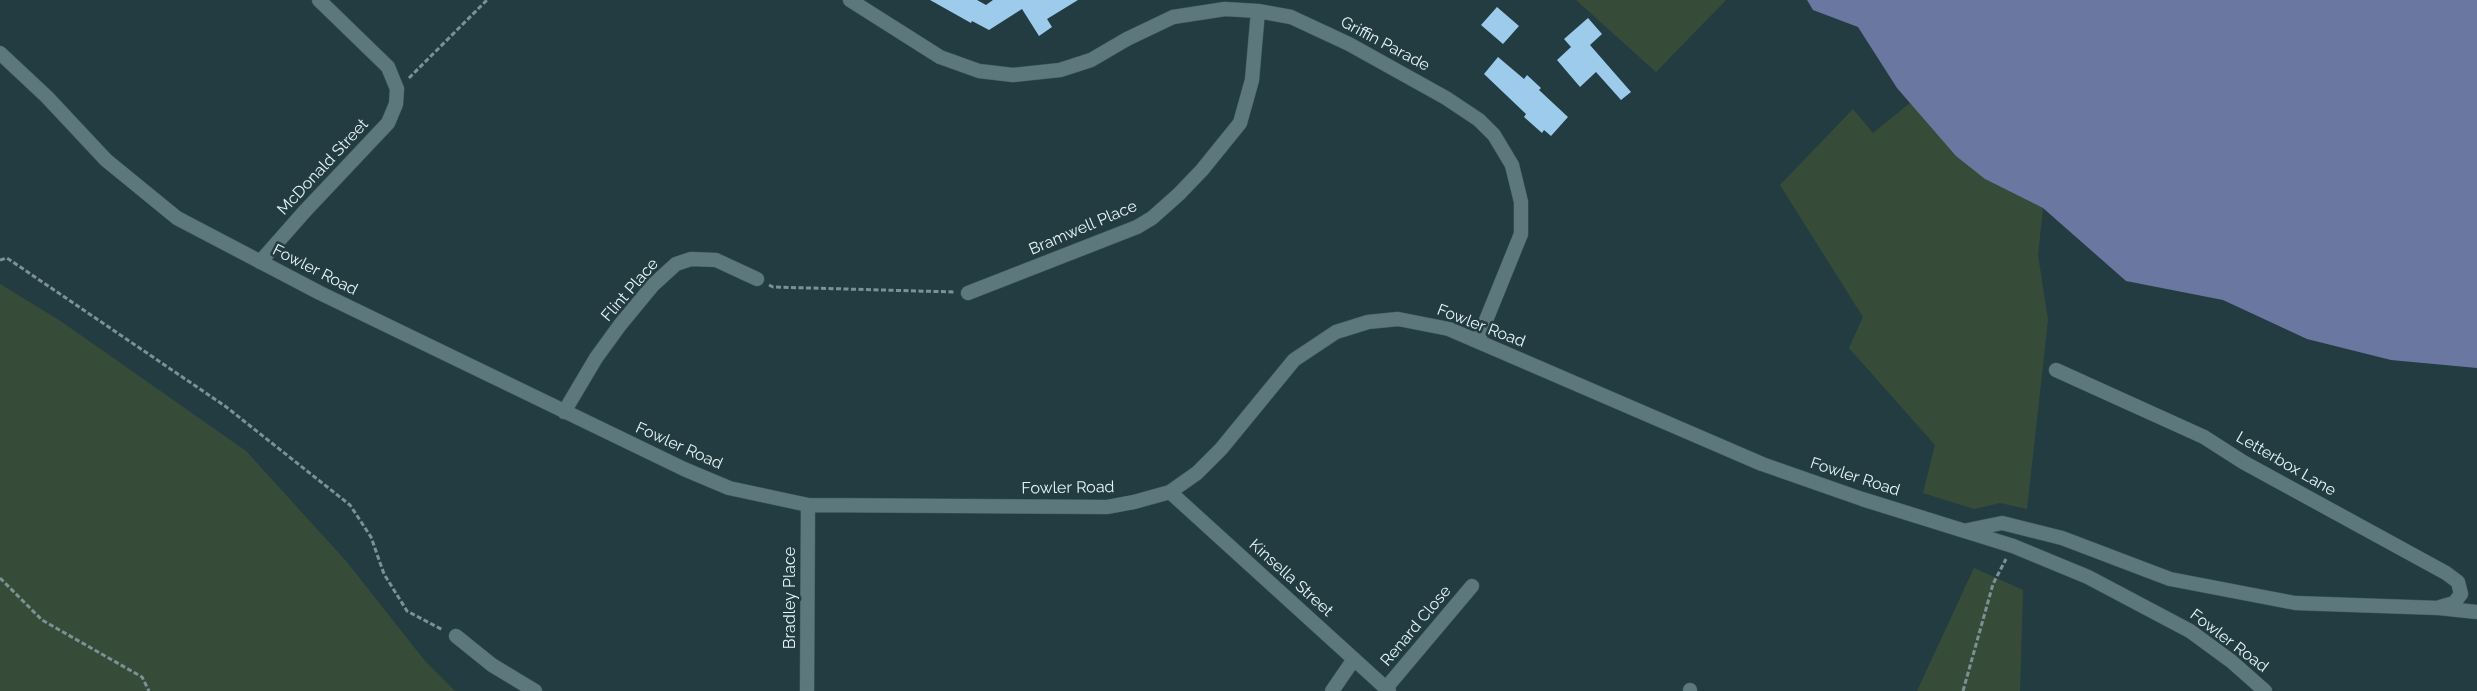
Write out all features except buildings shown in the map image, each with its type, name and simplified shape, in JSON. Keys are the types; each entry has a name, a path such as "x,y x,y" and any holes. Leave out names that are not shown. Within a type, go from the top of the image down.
{"street":[{"path":"319,0 388,67 397,89"},
{"name":"Griffin Parade","path":"850,0 940,57 978,71 1035,74 1060,70 1091,60 1127,39 1173,17 1225,9 1258,11 1291,17 1313,26 1427,86 1479,120 1494,135 1506,152 1512,165 1522,202 1521,234 1478,340"},
{"name":"Bramwell Place","path":"968,293 1137,228 1179,194 1202,170 1240,123 1246,109 1252,80 1258,11"},
{"name":"Fowler Road","path":"0,53 35,84 106,160 152,200 211,238 320,294 564,412 684,469 729,488 808,505 1107,507 1134,502 1170,492 1197,473 1221,449 1294,360 1336,332 1368,322 1398,319 1449,329 1762,464 1862,499 2013,546 2088,577 2190,631 2232,661 2265,691"},
{"name":"McDonald Street","path":"260,262 305,210 388,123 396,104 397,89"},
{"name":"Flint Place","path":"564,412 596,358 620,325 653,285 676,264 691,259 716,260 757,279"},
{"name":"Letterbox Lane","path":"2056,370 2204,437 2243,462 2446,573 2458,582 2461,594 2454,603 2439,608"},
{"name":"Kinsella Street","path":"1170,492 1388,689"},
{"name":"Bradley Place","path":"807,691 808,505"},
{"path":"1966,530 2002,523 2062,538 2170,579 2295,603 2439,608 2477,612"},
{"name":"Renard Close","path":"1388,689 1472,586"},
{"path":"456,636 492,665 535,691"},
{"path":"1332,691 1354,659"}],"path":[{"path":"397,89 488,0"},
{"path":"0,260 7,258 225,406 350,505 371,536 384,574 407,611 456,636"},
{"path":"757,279 773,287 968,293"},
{"path":"1963,691 1993,584 2013,546"},
{"path":"0,578 42,620 142,677 149,691"}],"green space":[{"path":"1576,0 1726,0 1656,72"},
{"path":"1910,103 1985,179 2043,208 2038,255 2048,320 2027,509 2000,503 1974,509 1923,493 1935,445 1849,348 1863,317 1780,185 1853,109 1873,133"},
{"path":"0,284 59,320 246,451 346,561 425,661 455,691 0,691"},
{"path":"1974,568 2023,590 2020,691 1917,691"}],"water":[{"path":"1807,0 2477,0 2477,368 2391,360 2307,339 2223,300 2126,281 2043,208 1985,179 1956,156 1897,88 1858,27 1813,10"}]}
